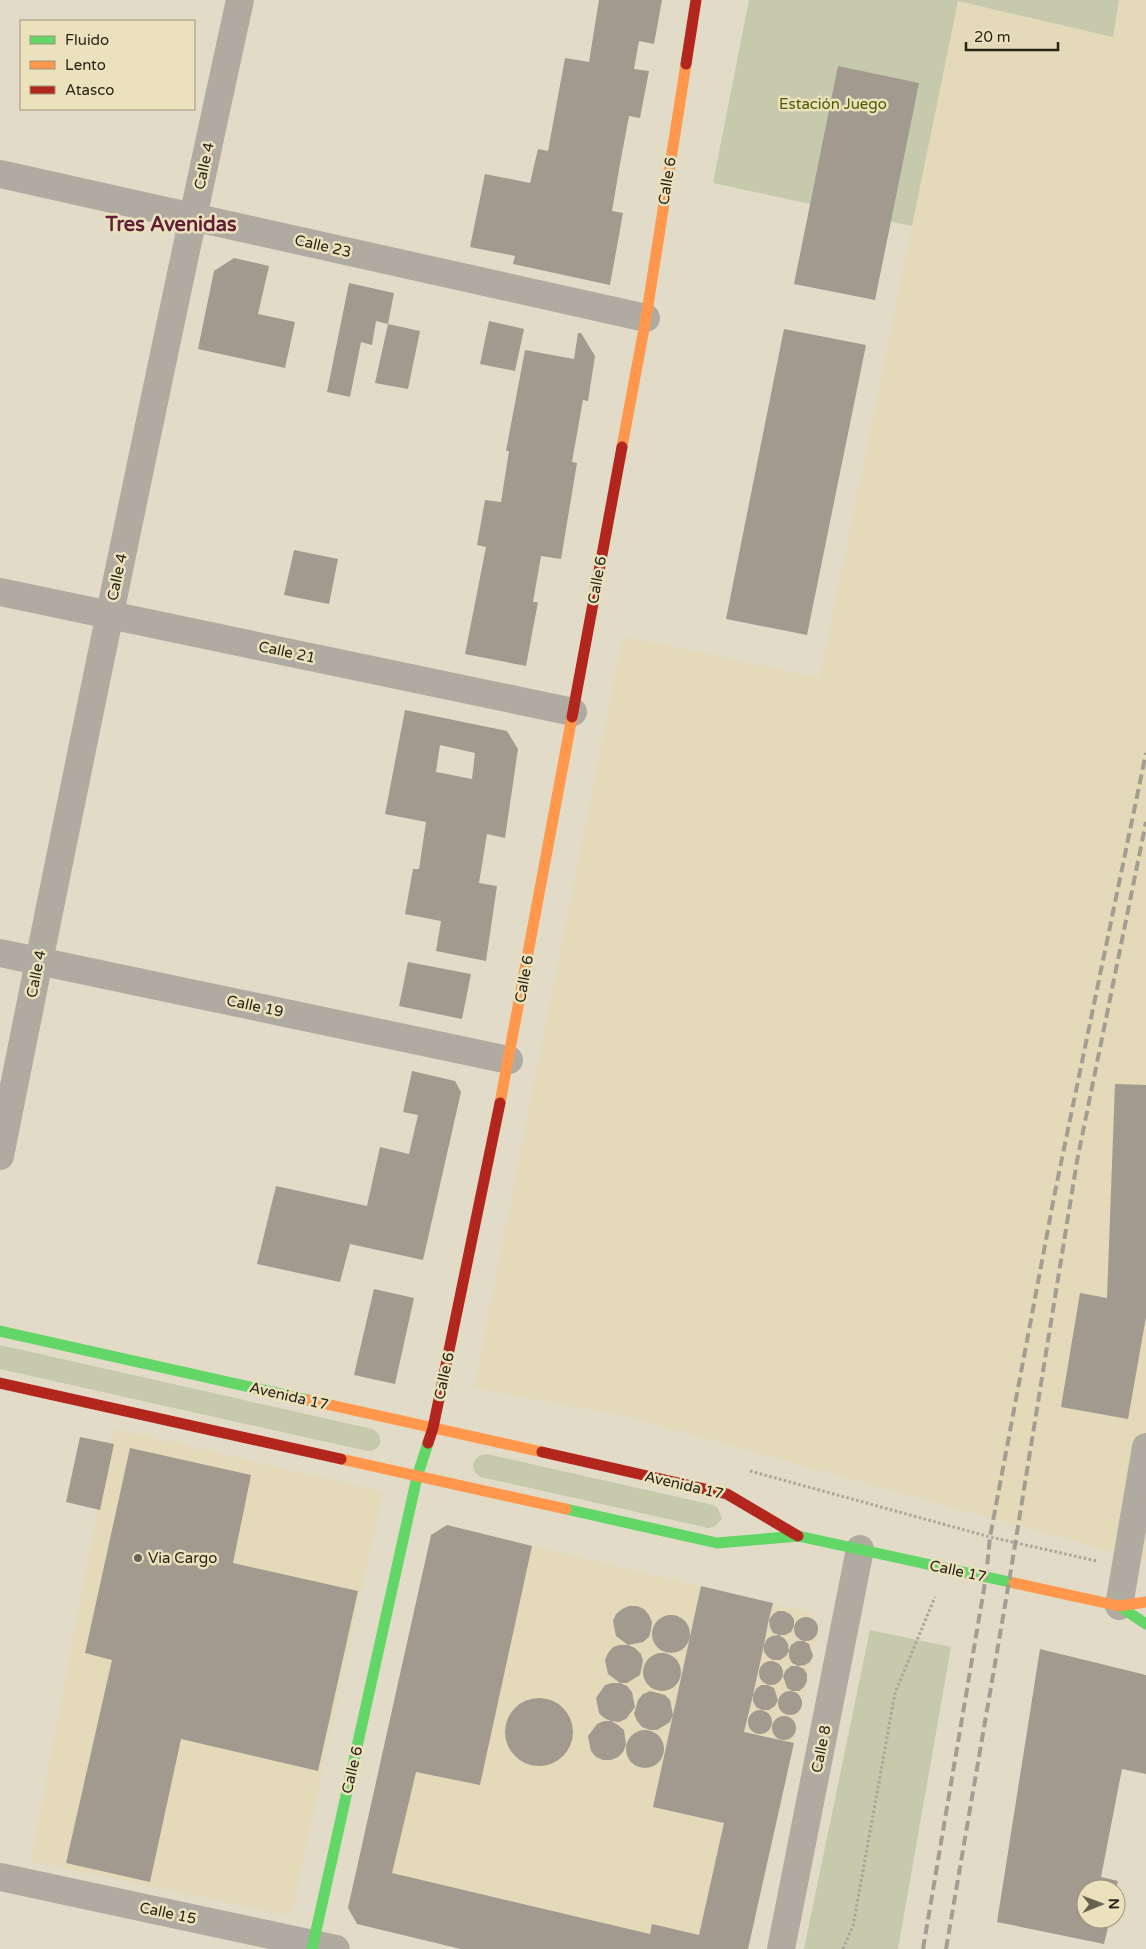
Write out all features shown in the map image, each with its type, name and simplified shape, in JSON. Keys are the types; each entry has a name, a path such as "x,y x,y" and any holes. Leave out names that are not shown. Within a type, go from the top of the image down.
{"main road":[{"name":"Calle 6","path":"321,1947 417,1477 433,1428 509,1060 646,318 696,0"},
{"name":"Avenida 17","path":"0,1331 727,1494 798,1536"},
{"path":"0,1383 716,1544 798,1536"},
{"name":"Calle 17","path":"798,1536 1119,1606 1146,1602"},
{"name":"Calle 17","path":"1119,1606 1146,1624"}],"street":[{"name":"Calle 4","path":"0,1156 110,614 240,0"},
{"name":"Calle 23","path":"0,174 646,318"},
{"name":"Calle 21","path":"0,592 573,712"},
{"name":"Calle 19","path":"0,953 509,1060"},
{"path":"1119,1606 1146,1447"},
{"name":"Calle 8","path":"781,1949 860,1549"},
{"name":"Calle 15","path":"0,1877 321,1947"}],"path":[{"path":"743,1469 990,1537 1126,1568"},
{"path":"843,1949 853,1926 895,1694 947,1568"}],"shaded area":[{"path":"958,0 1113,37 1119,0 1146,0 1146,1561 625,1416 474,1388 623,636 820,678"},
{"path":"113,1428 383,1492 291,1916 31,1861"},
{"path":"447,1525 811,1613 819,1627 748,1949 461,1949 357,1924 348,1908 431,1535"}],"green space":[{"name":"Estación Juego","path":"749,0 1119,0 1113,37 958,1 912,226 713,183"},
{"path":"0,1345 372,1429 379,1435 379,1446 367,1451 0,1369"},
{"path":"487,1454 713,1505 718,1508 722,1519 714,1527 708,1528 481,1477 474,1471 474,1463 478,1457"},
{"path":"870,1630 951,1647 898,1949 804,1949"}],"building":[{"path":"599,0 662,0 654,44 639,41 634,69 649,71 640,118 629,116 620,164 612,211 623,213 610,285 513,264 515,256 470,247 485,174 530,183 538,149 548,151 565,58 589,62"},
{"path":"838,66 919,83 875,300 794,284"},
{"path":"234,258 269,266 258,314 295,322 285,368 198,349 214,271"},
{"path":"349,283 394,293 388,324 376,321 372,345 361,342 350,397 327,392"},
{"path":"489,321 524,329 515,371 480,364"},
{"path":"388,324 420,331 408,389 375,383"},
{"path":"784,329 866,345 807,635 726,619"},
{"path":"578,333 581,333 595,356 588,401 583,400 572,462 577,463 561,559 541,556 533,602 538,602 526,666 465,654 486,547 477,545 485,500 501,502 509,451 506,451 525,350 574,359"},
{"path":"294,550 338,559 329,604 284,595"},
{"path":"405,710 507,731 518,749 505,838 487,834 479,883 497,886 486,961 436,951 441,921 405,914 413,869 419,869 426,822 385,814","holes":["440,745 475,753 472,779 436,772"]},
{"path":"408,962 471,974 462,1019 399,1006"},
{"path":"412,1071 455,1081 461,1092 423,1260 350,1244 340,1282 257,1264 276,1186 367,1206 380,1147 409,1154 418,1115 403,1112"},
{"path":"1115,1084 1146,1085 1146,1317 1128,1419 1061,1407 1080,1293 1107,1298"},
{"path":"374,1289 414,1298 395,1384 354,1375"},
{"path":"80,1437 114,1444 100,1510 66,1502"},
{"path":"130,1448 251,1475 233,1563 358,1591 318,1771 181,1739 150,1882 66,1863 112,1660 85,1653"},
{"path":"447,1525 532,1546 480,1785 416,1772 392,1873 650,1934 652,1924 699,1935 724,1823 653,1807 701,1586 773,1603 744,1732 794,1743 748,1949 461,1949 357,1924 348,1908 431,1535"},
{"path":"629,1606 637,1606 644,1609 649,1615 652,1622 651,1630 649,1637 643,1642 628,1645 616,1636 613,1621 616,1614 622,1609"},
{"path":"778,1611 784,1611 794,1619 794,1626 791,1632 779,1635 773,1633 769,1620"},
{"path":"671,1615 685,1620 690,1634 685,1648 671,1653 657,1648 652,1634 657,1620"},
{"path":"806,1617 815,1620 818,1629 815,1638 806,1641 797,1638 794,1629 797,1620"},
{"path":"779,1635 785,1639 789,1651 780,1660 773,1660 764,1652 764,1645 767,1639"},
{"path":"797,1641 804,1641 809,1644 813,1656 810,1662 805,1665 798,1666 792,1663 789,1657 791,1645"},
{"path":"628,1645 635,1648 641,1654 643,1661 640,1675 627,1683 620,1683 608,1674 605,1660 613,1647"},
{"path":"1040,1649 1146,1675 1146,1774 1122,1769 1101,1877 1110,1879 1076,1879 1076,1929 1108,1929 1104,1944 997,1922"},
{"path":"662,1653 676,1658 681,1672 676,1686 662,1691 648,1686 643,1672 648,1658"},
{"path":"771,1661 780,1664 783,1673 780,1682 771,1685 762,1682 759,1673 762,1664"},
{"path":"791,1666 798,1666 804,1669 807,1674 807,1681 799,1691 792,1691 787,1688 783,1676"},
{"path":"620,1683 627,1686 632,1692 635,1707 626,1719 619,1722 611,1721 599,1713 596,1698 605,1685"},
{"path":"761,1685 768,1685 774,1688 778,1700 775,1706 769,1710 762,1710 756,1707 753,1695"},
{"path":"650,1691 665,1695 670,1700 673,1715 670,1722 657,1730 650,1730 642,1727 634,1714 638,1700 643,1694"},
{"path":"790,1691 799,1694 802,1703 799,1712 790,1715 781,1712 778,1703 781,1694"},
{"path":"532,1698 546,1698 558,1703 568,1713 573,1725 573,1739 568,1751 558,1761 546,1766 532,1766 520,1761 510,1751 505,1739 505,1725 510,1713 520,1703"},
{"path":"760,1710 769,1713 772,1722 769,1731 760,1734 751,1731 748,1722 751,1713"},
{"path":"784,1716 793,1719 796,1728 793,1737 784,1740 775,1737 772,1728 775,1719"},
{"path":"611,1721 624,1730 626,1745 618,1757 611,1760 603,1760 596,1757 591,1751 588,1736 597,1724"},
{"path":"645,1730 659,1735 664,1749 659,1763 645,1768 631,1763 626,1749 631,1735"}],"railway":[{"path":"923,1949 986,1577 990,1537 1055,1192 1146,753"},
{"path":"946,1949 1009,1582 1077,1161 1146,822"}],"traffic: fast":[{"path":"0,1331 308,1400"},
{"path":"312,1949 417,1477 428,1443"},
{"path":"566,1509 717,1543 798,1536 1014,1583"},
{"path":"1119,1606 1146,1624"}],"traffic: slow":[{"path":"622,447 646,318 686,64"},
{"path":"500,1103 572,717"},
{"path":"308,1400 542,1452"},
{"path":"341,1459 566,1509"},
{"path":"1014,1583 1119,1606 1146,1602"}],"traffic: jam":[{"path":"686,64 696,0"},
{"path":"572,717 622,447"},
{"path":"428,1443 433,1428 500,1103"},
{"path":"0,1383 341,1459"},
{"path":"542,1452 727,1494 798,1536"}],"place":[{"name":"Via Cargo","path":"138,1558"}],"district":[{"name":"Tres Avenidas","path":"171,224"}]}
